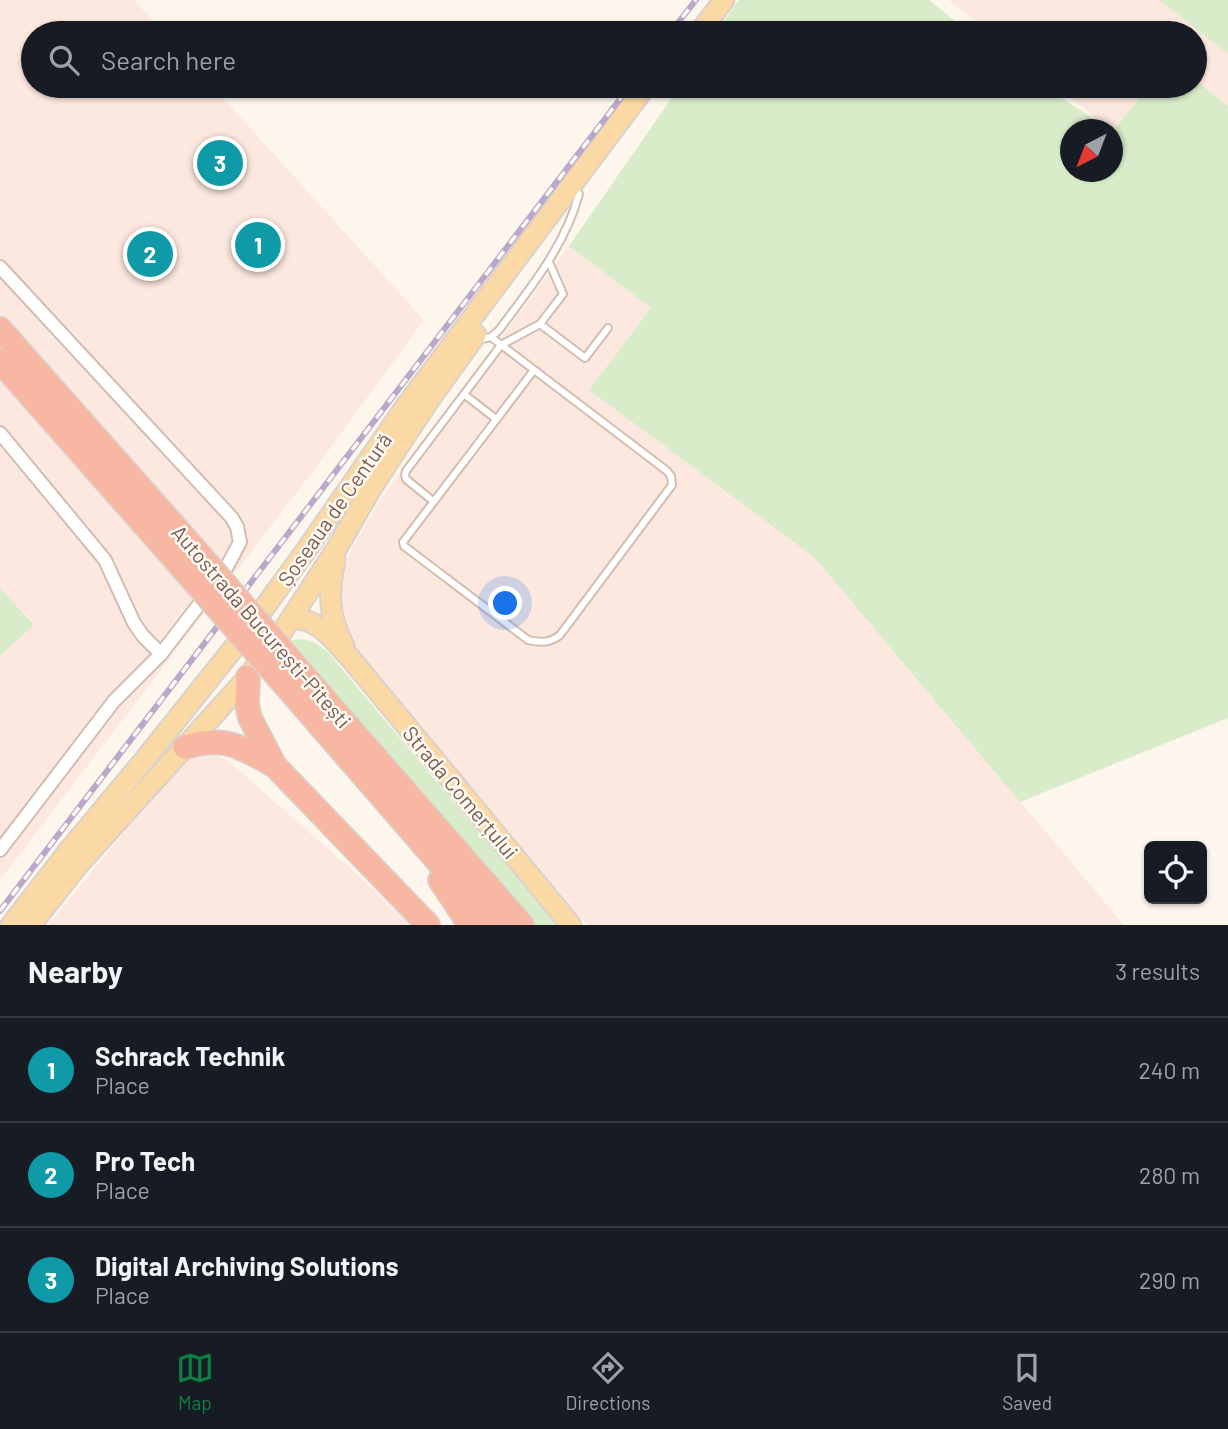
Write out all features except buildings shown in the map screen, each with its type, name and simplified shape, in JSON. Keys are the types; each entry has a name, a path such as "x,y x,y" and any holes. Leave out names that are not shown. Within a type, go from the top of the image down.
{"highway":[{"name":"Autostrada București-Pitești","path":"0,329 192,563 285,670 522,925"},
{"name":"Autostrada București-Pitești","path":"0,361 192,563"},
{"name":"Autostrada București-Pitești","path":"285,670 407,827 493,925"},
{"path":"248,677 247,705 250,718 275,766"},
{"path":"185,747 201,742 222,741 247,750 275,766 428,925"},
{"path":"407,827 445,890 470,925"},
{"path":"467,895 486,925"}],"main road":[{"path":"694,21 710,0"},
{"path":"708,21 724,0"},
{"name":"Șoseaua de Centură","path":"11,925 248,630 399,416 637,98"},
{"name":"Șoseaua de Centură","path":"31,925 79,864 248,677 291,619 432,396 482,339 579,194 651,98"},
{"path":"337,548 329,597 338,636 351,659"},
{"path":"291,619 307,620 316,625 351,659"},
{"name":"Strada Comerțului","path":"351,659 571,925"}],"street":[{"path":"0,267 232,518 240,536 233,558 224,572 162,654 114,701 0,850"},
{"path":"0,433 105,560 134,623 162,654"}],"lane":[{"path":"482,339 499,330 549,262 574,213 579,194"},
{"path":"433,502 405,479 406,471 501,345 540,324 563,294 549,262"},
{"path":"540,324 585,358 608,328"},
{"path":"482,339 501,345 534,370 667,471 672,480 672,485 560,635 546,642 528,640 404,546 403,542 534,370"},
{"path":"464,395 496,419"}],"shaded area":[{"path":"0,0 134,0 153,21 21,21 21,98 223,98 424,320 320,462 0,880 0,656 34,625 0,588"},
{"path":"949,0 1159,0 1186,21 976,21"},
{"path":"1207,38 1228,54 1228,106 1207,89"},
{"path":"1071,98 1140,98 1123,119 1098,119"},
{"path":"569,246 651,308 589,390 814,557 1124,925 587,925 351,646 337,600 352,548 384,494"},
{"path":"195,753 212,753 228,761 359,876 410,925 48,925 181,763"}],"green space":[{"path":"739,0 929,0 955,21 724,21"},
{"path":"1159,0 1228,0 1228,54 1207,38 1207,21 1186,21"},
{"path":"1207,89 1228,106 1228,718 1020,802 814,557 589,390 651,308 569,246 672,98 1061,98 1094,119 1060,119 1060,182 1123,182 1123,119 1139,98 1207,98"},
{"path":"0,588 34,625 0,656"},
{"path":"301,639 314,642 327,651 557,925 535,925 287,641"}],"railway":[{"path":"679,21 696,0"},
{"path":"0,911 621,98"}],"place":[{"name":"Digital Archiving Solutions","path":"220,163"},
{"name":"Schrack Technik","path":"258,245"},
{"name":"Pro Tech","path":"150,254"}]}
